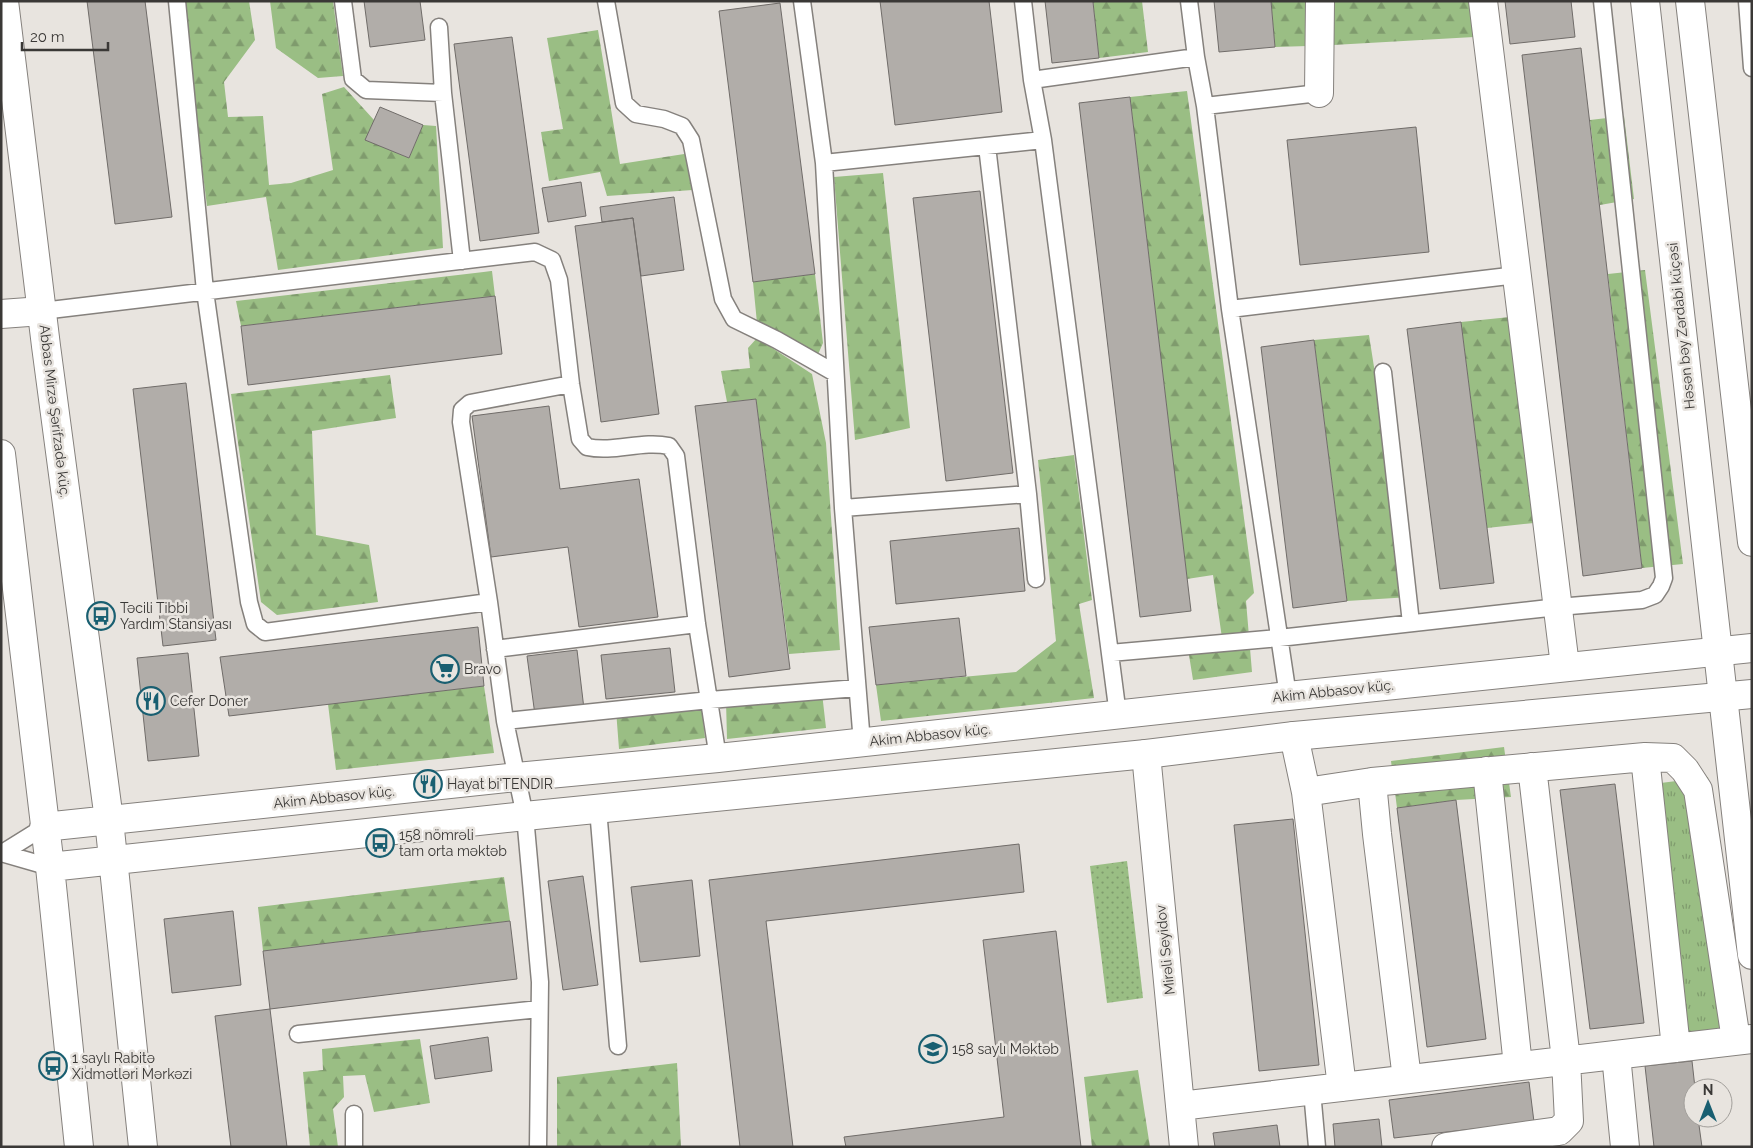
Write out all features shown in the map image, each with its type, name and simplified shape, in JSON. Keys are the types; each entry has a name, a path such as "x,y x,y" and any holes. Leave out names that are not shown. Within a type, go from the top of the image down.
{"main road":[{"name":"Abbas Mirzə Şərifzadə küç.","path":"4,1 113,861"},
{"path":"1320,1 1320,93"},
{"path":"1483,1 1565,666"},
{"name":"Həsən bəy Zərdabi küçəsi","path":"1645,1 1722,697"},
{"path":"1690,1 1745,424 1752,542"},
{"path":"1,314 42,311"},
{"path":"1,454 50,867 80,1147"},
{"name":"Akim Abbasov küç.","path":"44,827 517,777 718,758 1565,666 1752,648"},
{"path":"50,867 525,816 1146,754 1294,736 1752,694"},
{"path":"1288,696 1306,792 1342,1087"},
{"path":"1722,697 1752,955"},
{"name":"Mirəli Seyidov","path":"1146,754 1184,1147"},
{"path":"1180,1106 1744,1040 1698,790 1685,770 1673,758 1645,757 1487,771 1372,782 1306,792"},
{"path":"1645,757 1676,1048"},
{"path":"1446,1147 1559,1131 1569,1121 1566,1060 1532,767"},
{"path":"1487,771 1518,1066"},
{"path":"1372,782 1376,834 1407,1079"},
{"path":"113,861 143,1147"},
{"path":"1616,1055 1625,1147"}],"lane":[{"path":"177,1 205,291 249,602 255,624 265,632 489,602"},
{"path":"343,1 353,79 366,90 443,93"},
{"path":"606,1 624,103 636,114 664,119 682,126 690,140 724,299 734,319 777,340 835,373"},
{"path":"802,1 824,163 843,508 862,742"},
{"path":"1023,1 1118,715"},
{"path":"1189,1 1196,57 1205,106 1230,309 1288,696"},
{"path":"1110,653 1279,638 1558,607 1642,600 1656,595 1664,578 1602,1"},
{"path":"1747,1 1752,68"},
{"path":"439,27 443,93 462,261"},
{"path":"1032,80 1196,57"},
{"path":"1205,106 1320,93"},
{"path":"824,163 1043,140"},
{"path":"987,146 1028,494 1036,580"},
{"path":"42,311 536,252 552,260 559,280 571,384 580,439 587,448 599,450 656,443 669,446 676,456 718,758"},
{"path":"1230,309 1516,275"},
{"path":"1384,372 1411,623"},
{"path":"538,1147 540,982 525,816 505,722 489,602 461,422 462,410 470,402 571,384"},
{"path":"843,508 1028,494"},
{"path":"495,649 698,624"},
{"path":"505,722 710,700 857,688"},
{"path":"598,809 618,1046"},
{"path":"3,853 44,827"},
{"path":"3,853 50,867"},
{"path":"298,1034 539,1009"},
{"path":"1312,1091 1317,1147"},
{"path":"354,1114 354,1147"}],"green space":[{"path":"181,1 249,1 255,40 224,82 228,117 263,116 269,185 291,183 333,170 322,94 344,87 374,120 366,140 409,158 423,125 436,126 443,248 278,270 266,197 207,206"},
{"path":"270,1 333,1 343,76 318,78 276,48"},
{"path":"1142,1 1148,52 1099,58 1093,2"},
{"path":"1271,1 1308,1 1308,46 1275,47"},
{"path":"1333,1 1470,1 1474,37 1333,45"},
{"path":"598,30 620,164 697,152 707,189 607,196 600,172 549,181 541,132 563,129 547,38"},
{"path":"1187,91 1254,593 1246,601 1252,672 1193,680 1189,655 1223,645 1213,575 1187,579 1130,97"},
{"path":"1624,116 1634,199 1600,205 1590,120"},
{"path":"883,173 910,428 855,440 834,177"},
{"path":"1645,270 1683,564 1642,568 1608,274"},
{"path":"492,271 495,296 241,326 236,301"},
{"path":"815,274 823,343 816,359 757,323 753,282"},
{"path":"1510,317 1534,523 1487,528 1461,322"},
{"path":"1369,335 1410,597 1347,601 1314,340"},
{"path":"757,338 812,374 826,443 840,650 789,654 756,399 727,402 721,371 750,368 748,348"},
{"path":"390,375 396,418 312,431 316,535 369,545 378,602 277,615 261,602 231,394"},
{"path":"1074,455 1092,600 1079,604 1094,698 881,721 876,685 1016,672 1056,641 1038,460"},
{"path":"484,686 494,753 336,770 328,704"},
{"path":"822,693 826,728 727,739 726,701"},
{"path":"701,700 705,738 619,749 616,710"},
{"path":"1504,747 1511,797 1456,800 1397,808 1391,761"},
{"path":"1708,777 1737,1029 1668,1037 1637,786"},
{"path":"1127,861 1143,998 1107,1003 1090,866"},
{"path":"504,877 510,921 263,951 258,907"},
{"path":"420,1039 430,1103 374,1112 365,1075 343,1076 344,1097 333,1109 338,1147 310,1147 303,1072 323,1070 322,1049"},
{"path":"677,1063 681,1147 557,1147 557,1077"},
{"path":"1138,1070 1150,1147 1092,1147 1084,1077"}],"building":[{"path":"87,1 145,1 172,217 115,224"},
{"path":"364,1 420,1 425,40 370,47"},
{"path":"880,1 989,1 1002,112 895,125"},
{"path":"1045,1 1098,1 1093,2 1099,58 1052,63"},
{"path":"1214,1 1271,1 1275,47 1219,52"},
{"path":"1505,1 1571,1 1575,37 1510,44"},
{"path":"780,3 815,274 753,282 719,11"},
{"path":"512,37 539,233 480,241 454,44"},
{"path":"1581,48 1642,568 1583,576 1522,55"},
{"path":"1130,97 1191,611 1140,617 1079,103"},
{"path":"380,107 423,125 409,158 365,140"},
{"path":"1416,127 1429,252 1300,265 1287,140"},
{"path":"581,182 586,216 548,222 542,188"},
{"path":"980,191 1013,473 946,481 913,198"},
{"path":"674,197 684,270 641,276 633,218 602,222 600,207"},
{"path":"633,218 659,414 601,422 575,226"},
{"path":"495,296 502,354 248,385 241,326"},
{"path":"1461,322 1494,583 1440,589 1407,329"},
{"path":"1314,340 1347,601 1293,608 1261,347"},
{"path":"186,383 216,640 163,646 133,389"},
{"path":"756,399 790,669 729,677 695,406"},
{"path":"549,406 560,489 639,479 658,617 579,627 568,547 491,557 472,416"},
{"path":"1019,528 1025,591 896,604 890,541"},
{"path":"959,618 966,676 876,685 869,627"},
{"path":"478,627 484,686 229,716 220,657"},
{"path":"670,648 675,692 606,699 601,655"},
{"path":"577,650 584,709 535,715 527,656"},
{"path":"188,653 199,756 148,761 137,658"},
{"path":"1615,784 1644,1023 1590,1029 1560,790"},
{"path":"1456,800 1486,1039 1427,1047 1397,808"},
{"path":"1293,819 1319,1065 1259,1071 1234,825"},
{"path":"1019,844 1024,892 766,921 793,1147 740,1147 709,880"},
{"path":"583,876 598,985 563,990 548,881"},
{"path":"692,880 700,956 640,962 631,887"},
{"path":"233,911 241,985 172,993 164,919"},
{"path":"510,921 517,979 270,1009 263,951"},
{"path":"1056,931 1081,1147 846,1147 844,1137 1004,1117 983,940"},
{"path":"270,1009 287,1147 231,1147 215,1016"},
{"path":"488,1037 492,1071 435,1079 430,1046"},
{"path":"1692,1061 1694,1078 1683,1078 1683,1128 1699,1128 1702,1147 1654,1147 1645,1066"},
{"path":"1529,1082 1534,1122 1394,1138 1389,1100"},
{"path":"1379,1119 1382,1147 1335,1147 1333,1124"},
{"path":"1277,1125 1280,1147 1215,1147 1213,1133"}],"place":[{"name":"Təcili Tibbi Yardım Stansiyası","path":"101,616"},
{"name":"Bravo","path":"445,669"},
{"name":"Cefer Doner","path":"151,701"},
{"name":"Hayat bi'TENDIR","path":"428,784"},
{"name":"158 nömrəli tam orta məktəb","path":"380,843"},
{"name":"158 saylı Məktəb","path":"933,1049"},
{"name":"1 saylı Rabitə Xidmətləri Mərkəzi","path":"53,1066"}]}
